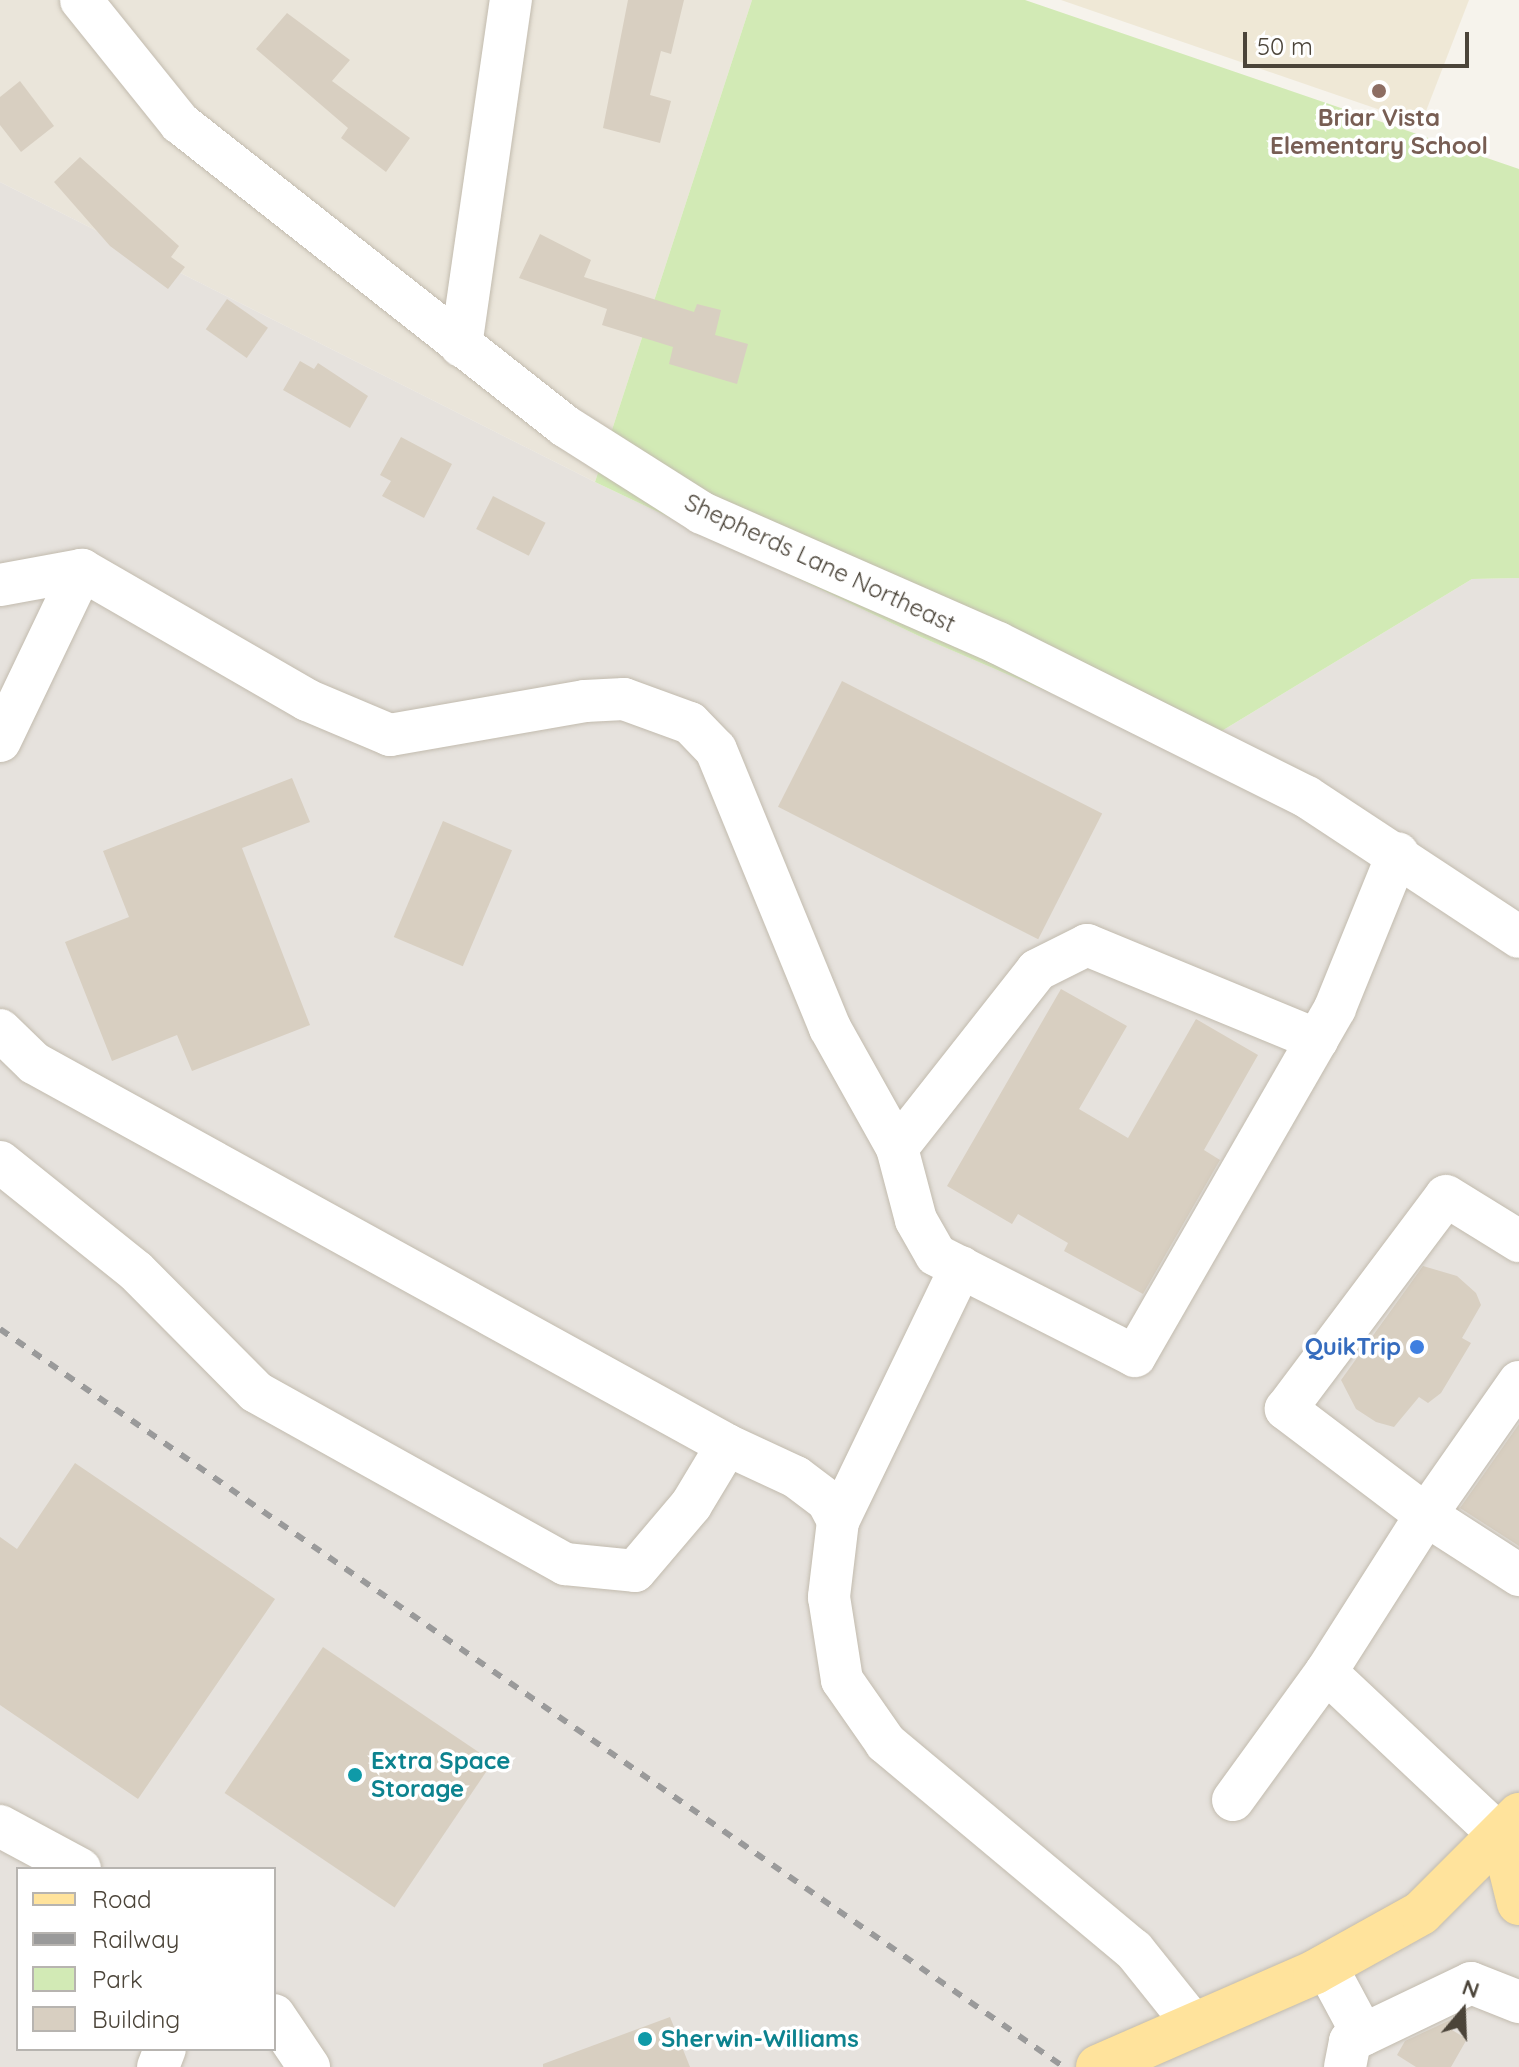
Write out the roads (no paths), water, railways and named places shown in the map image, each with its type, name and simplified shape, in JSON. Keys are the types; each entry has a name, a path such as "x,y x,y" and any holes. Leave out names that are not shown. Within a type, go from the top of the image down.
{"main road":[{"path":"1098,2067 1326,1966 1421,1913 1511,1826"},
{"path":"1511,1826 1519,1903"}],"street":[{"name":"Shepherds Lane Northeast","path":"81,0 180,123 565,426 702,513 998,643 1307,797 1398,853 1519,937"},
{"path":"461,346 511,0"},
{"path":"0,585 82,570 307,700 390,735 585,701 624,699 690,723 716,750 830,1028 897,1148 916,1220 936,1255 1135,1356 1317,1040 1398,853"},
{"path":"0,741 82,570"},
{"path":"897,1148 1037,970 1087,945 1317,1040"},
{"path":"0,1030 34,1063 727,1445 796,1477 827,1500 838,1521"},
{"path":"0,1162 136,1271 256,1392 565,1564 635,1571 691,1505 727,1445"},
{"path":"1519,1241 1446,1196 1286,1409 1426,1515 1519,1575"},
{"path":"961,1267 838,1521 829,1597 842,1680 877,1730 1134,1950 1194,2025"},
{"path":"1233,1800 1326,1672 1426,1515 1519,1382"},
{"path":"1326,1672 1511,1826"},
{"path":"0,1826 76,1867"},
{"path":"1326,1966 1354,2051 1402,2014 1471,1983 1519,2002"},
{"path":"276,2018 309,2067"}],"railway":[{"path":"0,1329 1064,2067"}],"place":[{"name":"Briar Vista Elementary School","path":"1379,91"},
{"name":"QuikTrip","path":"1417,1347"},
{"name":"Extra Space Storage","path":"355,1775"},
{"name":"Sherwin-Williams","path":"645,2039"}]}
